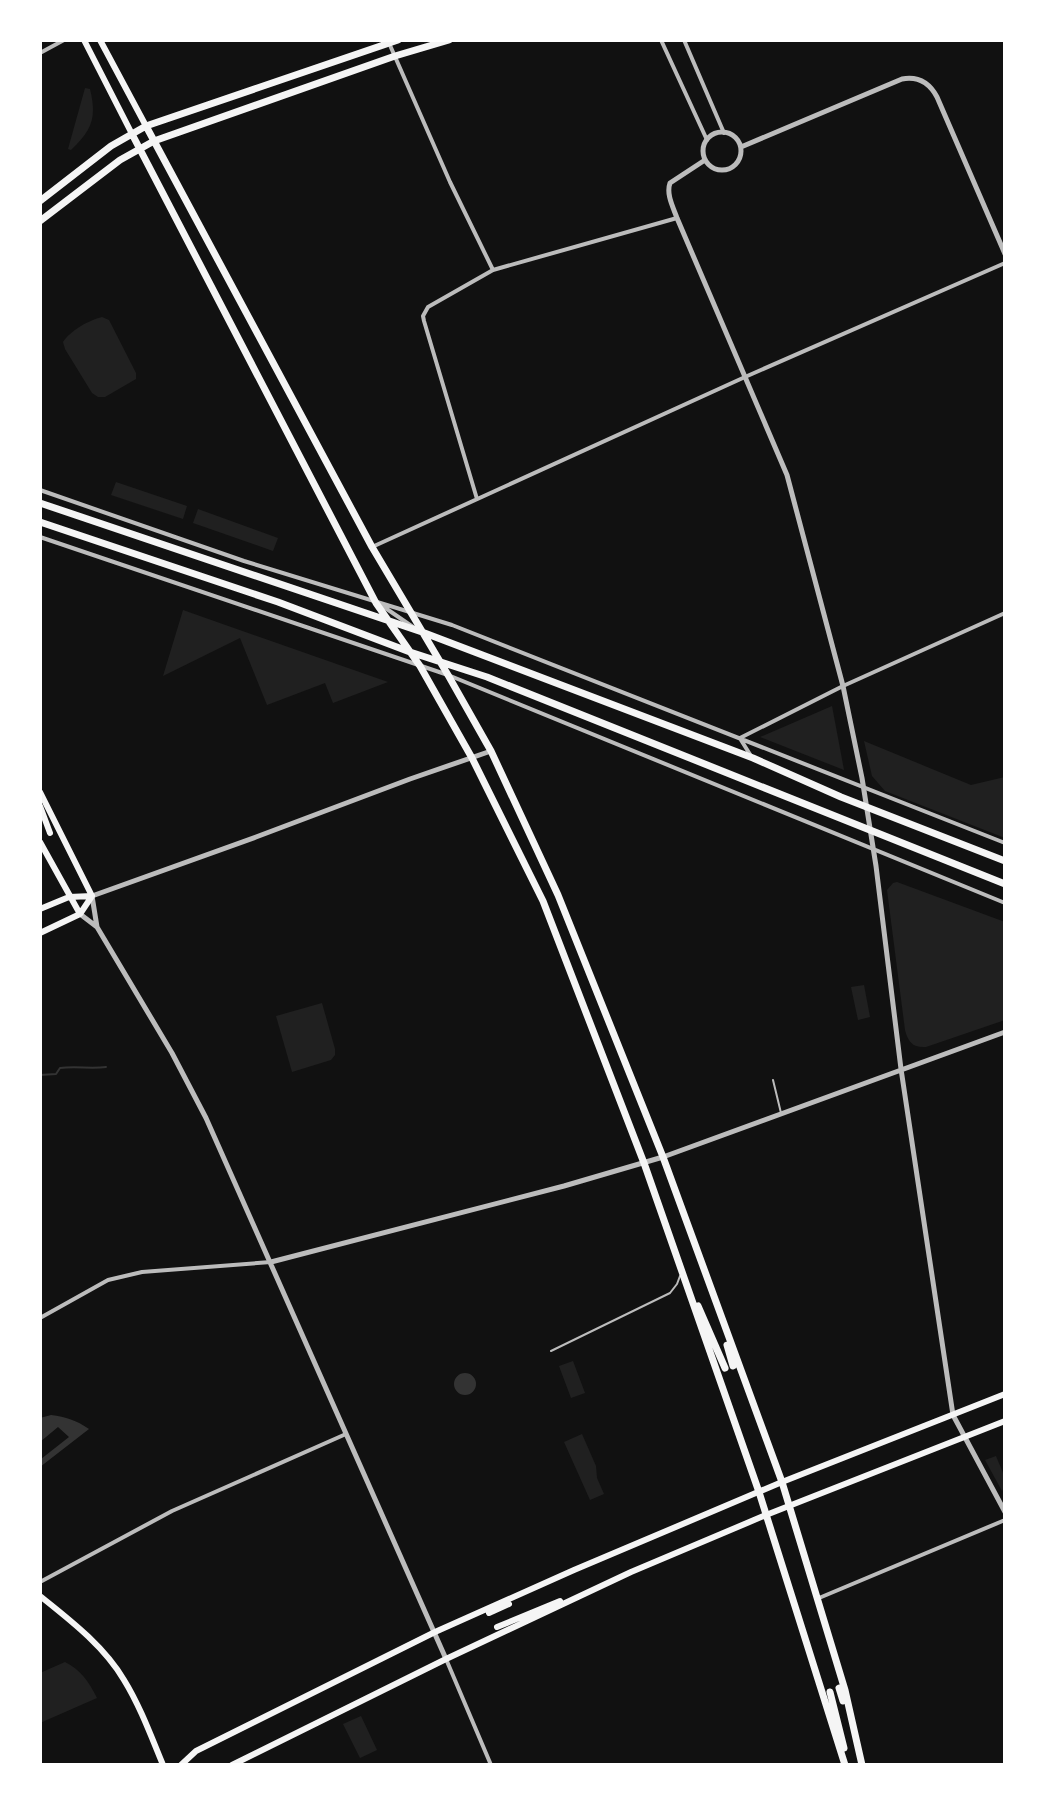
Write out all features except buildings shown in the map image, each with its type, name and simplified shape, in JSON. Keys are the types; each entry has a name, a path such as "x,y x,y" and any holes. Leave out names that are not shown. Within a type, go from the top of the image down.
{"main road":[{"path":"84,40 376,603 420,666 472,758 543,901 644,1163 759,1492 847,1765"},
{"path":"100,40 372,547 491,751 558,895 663,1157 782,1482 845,1690 861,1765"},
{"path":"40,221 120,160 154,141 449,40"},
{"path":"40,201 111,146 146,126 392,41"},
{"path":"40,503 422,632 753,758 867,808 1005,861"},
{"path":"40,522 487,677 1005,884"},
{"path":"40,792 92,896"},
{"path":"40,806 50,833"},
{"path":"40,842 80,914"},
{"path":"40,909 69,897 92,896"},
{"path":"41,932 80,914 92,896"},
{"path":"675,1252 729,1367 696,1247"},
{"path":"489,1613 782,1482 1005,1394"},
{"path":"497,1627 766,1515 1005,1421"},
{"path":"181,1765 196,1751 435,1632 632,1547"},
{"path":"232,1765 631,1572"},
{"path":"40,1596 106,1655 120,1673 135,1699 163,1765"},
{"path":"839,1688 861,1765"},
{"path":"830,1692 847,1765"}],"street":[{"path":"40,53 64,40"},
{"path":"661,40 707,140"},
{"path":"684,40 724,133"},
{"path":"392,41 395,56 450,182 493,270"},
{"path":"741,147 902,79 921,80 931,87 937,97 1005,254"},
{"path":"724,133 735,137 741,147 739,160 730,169 718,170 705,160 703,151 707,140 715,134 724,133"},
{"path":"705,160 670,183 670,198 787,475 843,686 874,850 901,1069 953,1415 1005,1512"},
{"path":"477,499 424,321 425,312 433,303 493,270 677,218"},
{"path":"372,547 745,377 1005,263"},
{"path":"40,490 244,561 453,626 1005,843"},
{"path":"40,537 448,675 1005,903"},
{"path":"376,603 422,632"},
{"path":"740,738 843,686 1005,613"},
{"path":"740,738 753,758"},
{"path":"491,751 92,896 97,927 172,1053 206,1118 491,1765"},
{"path":"80,914 97,927"},
{"path":"40,1318 108,1280 142,1272 271,1262 644,1163 1005,1032"},
{"path":"40,1582 172,1511 346,1434"},
{"path":"818,1599 1005,1520"}],"lane":[{"path":"773,1080 781,1114"},
{"path":"551,1351 670,1293 682,1272"}],"shaded area":[{"path":"85,88 90,89 93,116 88,130 71,150 68,149"},
{"path":"102,317 109,320 136,373 136,379 105,397 98,397 92,393 63,342 80,326"},
{"path":"116,482 187,506 183,519 111,495"},
{"path":"198,509 278,538 273,551 193,523"},
{"path":"183,610 388,682 333,703 325,683 267,705 240,638 163,676"},
{"path":"832,706 844,770 760,737"},
{"path":"864,741 971,785 1005,777 1005,838 885,791 872,776"},
{"path":"897,882 1005,922 1005,1020 926,1047 910,1041 905,1030 887,890"},
{"path":"864,985 870,1017 858,1020 851,987"},
{"path":"322,1003 335,1055 331,1060 292,1072 276,1016"},
{"path":"573,1361 585,1393 571,1398 559,1366"},
{"path":"461,1373 469,1373 476,1384 469,1395 461,1395 454,1388 454,1380"},
{"path":"51,1415 71,1419 89,1429 40,1467 40,1458 69,1437 58,1427 40,1442 40,1418"},
{"path":"582,1434 604,1494 590,1500 564,1442"},
{"path":"996,1456 1004,1478 1002,1491 985,1460"},
{"path":"65,1662 84,1677 97,1698 40,1723 40,1673"},
{"path":"361,1716 377,1750 360,1758 343,1724"}],"waterway":[{"path":"40,1075 56,1074 60,1068 106,1067"}]}
